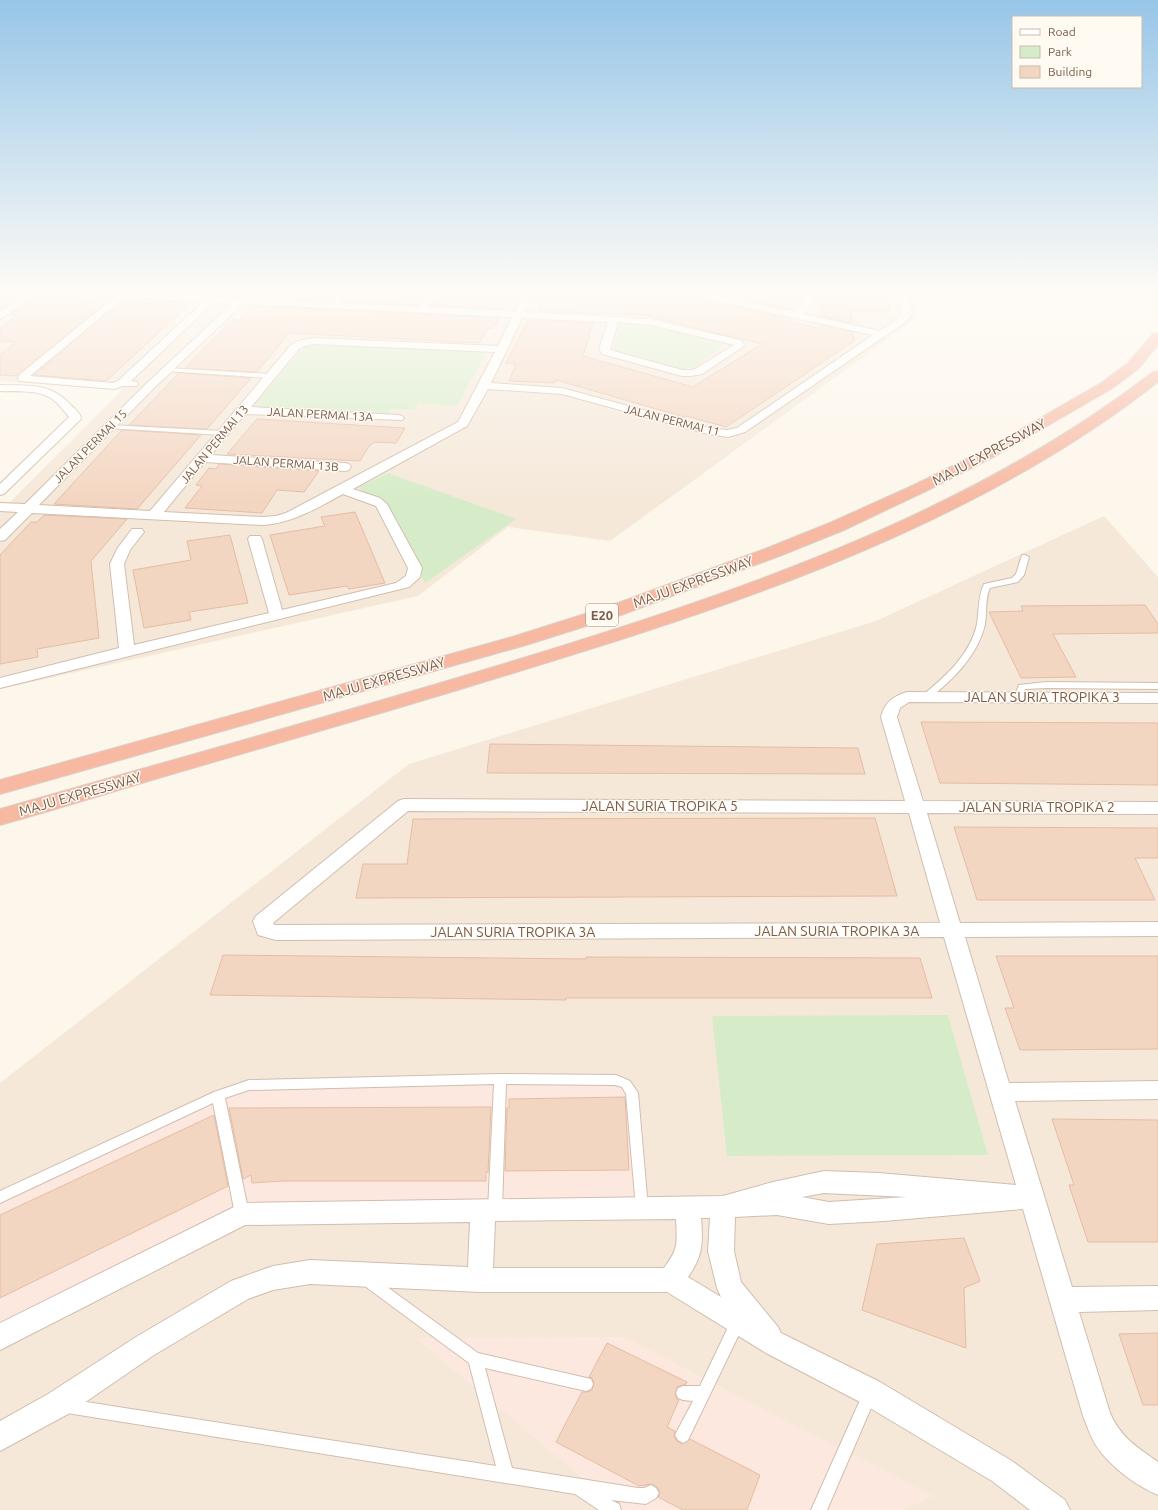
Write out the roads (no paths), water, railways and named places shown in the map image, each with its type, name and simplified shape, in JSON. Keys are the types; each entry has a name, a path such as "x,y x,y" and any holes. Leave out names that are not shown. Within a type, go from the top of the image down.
{"highway":[{"name":"MAJU EXPRESSWAY","path":"0,787 519,640 614,611 776,551 845,522 990,454 1106,386 1133,366 1138,360"},
{"name":"MAJU EXPRESSWAY","path":"0,817 365,712 611,638 716,602 808,567 888,533 943,507 1016,469 1067,439 1158,375"}],"street":[{"path":"43,360 23,378 114,386 122,383 146,360"},
{"name":"JALAN PERMAI 15","path":"0,537 177,360"},
{"name":"JALAN PERMAI 13","path":"154,515 284,360"},
{"path":"0,507 263,521 277,520 291,516 458,428 467,420 496,360"},
{"path":"637,360 682,373 698,372 716,360"},
{"name":"JALAN PERMAI 11","path":"484,386 562,392 712,432 728,434 741,430 842,360"},
{"path":"122,383 151,385"},
{"path":"0,388 40,390 50,393 75,416 75,419 0,491"},
{"name":"JALAN PERMAI 13A","path":"242,410 398,418"},
{"name":"JALAN PERMAI 13B","path":"203,458 345,467"},
{"path":"0,683 127,651 402,586 412,578 415,568 381,504 342,490"},
{"path":"127,651 117,564 124,549 137,532"},
{"path":"255,539 277,616"},
{"name":"JALAN SURIA TROPIKA 3","path":"1158,698 907,698 897,701 890,708 889,717 1097,1416 1106,1436 1120,1453 1158,1480"},
{"name":"JALAN SURIA TROPIKA 5","path":"404,805 916,807"},
{"name":"JALAN SURIA TROPIKA 3A","path":"404,805 263,921 265,930 276,933 953,930"},
{"name":"JALAN SURIA TROPIKA 2","path":"916,807 1158,808"},
{"path":"953,930 1158,929"},
{"path":"1001,1092 1158,1090"},
{"path":"0,1337 242,1214 723,1207 773,1193 824,1182 879,1184 1032,1198"},
{"path":"723,1207 721,1251 730,1288 775,1344"},
{"path":"670,1280 685,1260 690,1244 688,1208"},
{"path":"480,1280 489,1211"},
{"path":"0,1437 58,1404 146,1346 240,1290 273,1278 310,1272 480,1280 670,1280 775,1344 870,1392 1002,1471 1055,1510"},
{"path":"1063,1300 1158,1298"}],"lane":[{"path":"167,370 271,376"},
{"path":"109,427 223,433"},
{"path":"926,697 945,682 965,658 975,641 987,586 1015,580 1020,575 1025,557"},
{"path":"1018,697 1022,686 1158,686"},
{"path":"489,1211 500,1079"},
{"path":"0,1197 218,1095 249,1085 500,1079 616,1080 626,1084 632,1092 642,1208"},
{"path":"218,1095 242,1214"},
{"path":"360,1274 475,1359 586,1384"},
{"path":"683,1435 738,1322"},
{"path":"475,1359 506,1475"},
{"path":"819,1510 870,1392"},
{"path":"683,1393 704,1394"},
{"path":"58,1404 638,1496 646,1496 651,1493"},
{"path":"577,1486 613,1510"}]}
